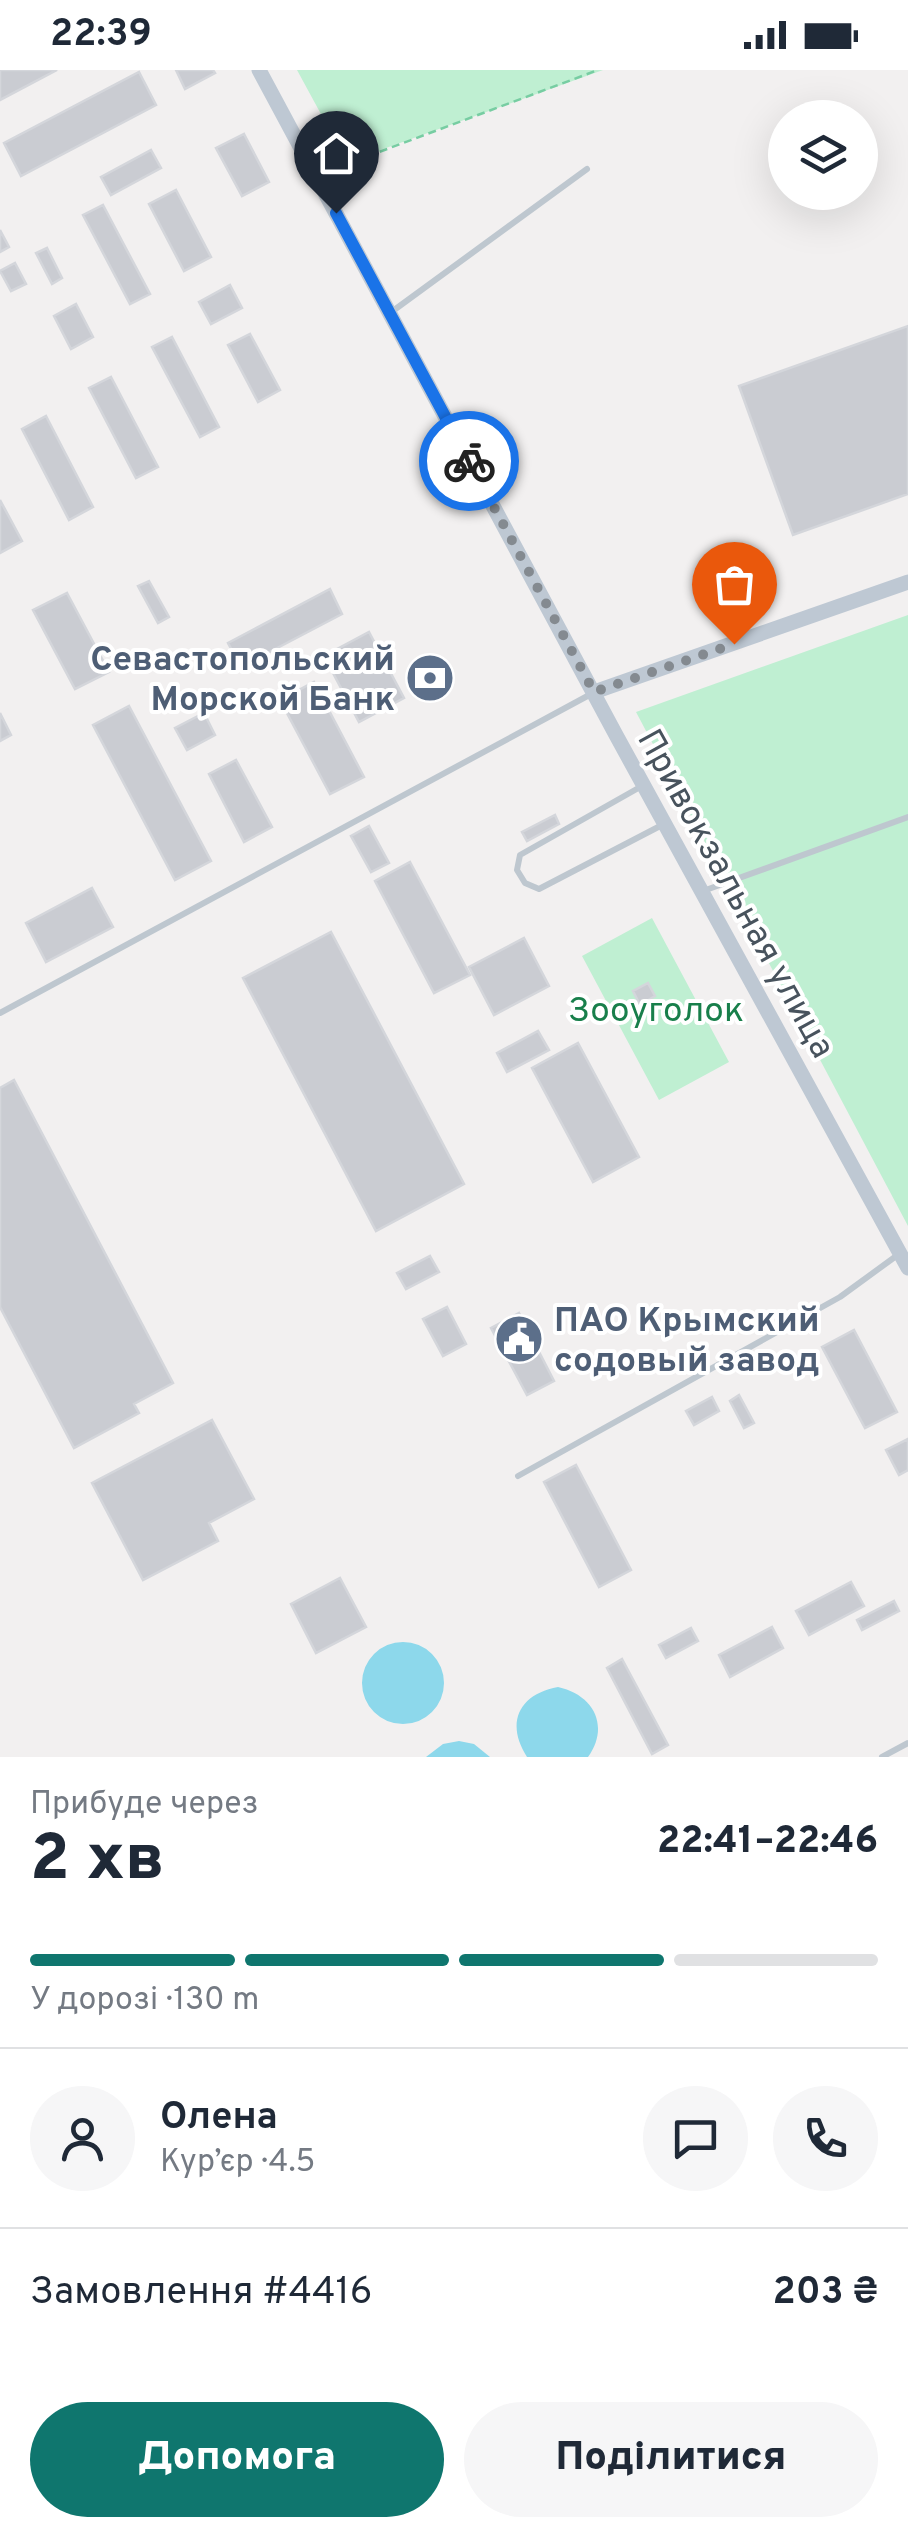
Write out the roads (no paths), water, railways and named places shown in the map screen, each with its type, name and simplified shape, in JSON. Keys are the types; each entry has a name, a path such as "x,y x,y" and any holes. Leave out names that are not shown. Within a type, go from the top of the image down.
{"main road":[{"name":"Привокзальная улица","path":"259,70 664,824 908,1268"},
{"path":"594,692 908,582"}],"lane":[{"path":"390,314 587,170"},
{"path":"0,1013 594,692"},
{"path":"643,785 520,855 518,870 524,883 539,889 664,824"},
{"path":"702,892 908,817"},
{"path":"518,1476 840,1297 900,1253"},
{"path":"882,1757 908,1743"}],"water":[{"path":"395,1642 411,1642 437,1660 444,1683 441,1699 432,1712 411,1724 395,1724 369,1706 362,1691 362,1675 380,1649"},
{"path":"558,1687 581,1697 595,1713 595,1745 588,1757 527,1757 517,1733 520,1712 534,1696"},
{"path":"443,1744 474,1744 490,1757 426,1757"}],"place":[{"name":"Севастопольский Морской Банк","path":"430,678"},
{"name":"ПАО Крымский содовый завод","path":"519,1339"}],"park label":[{"name":"Зооуголок","path":"656,1009"}]}
